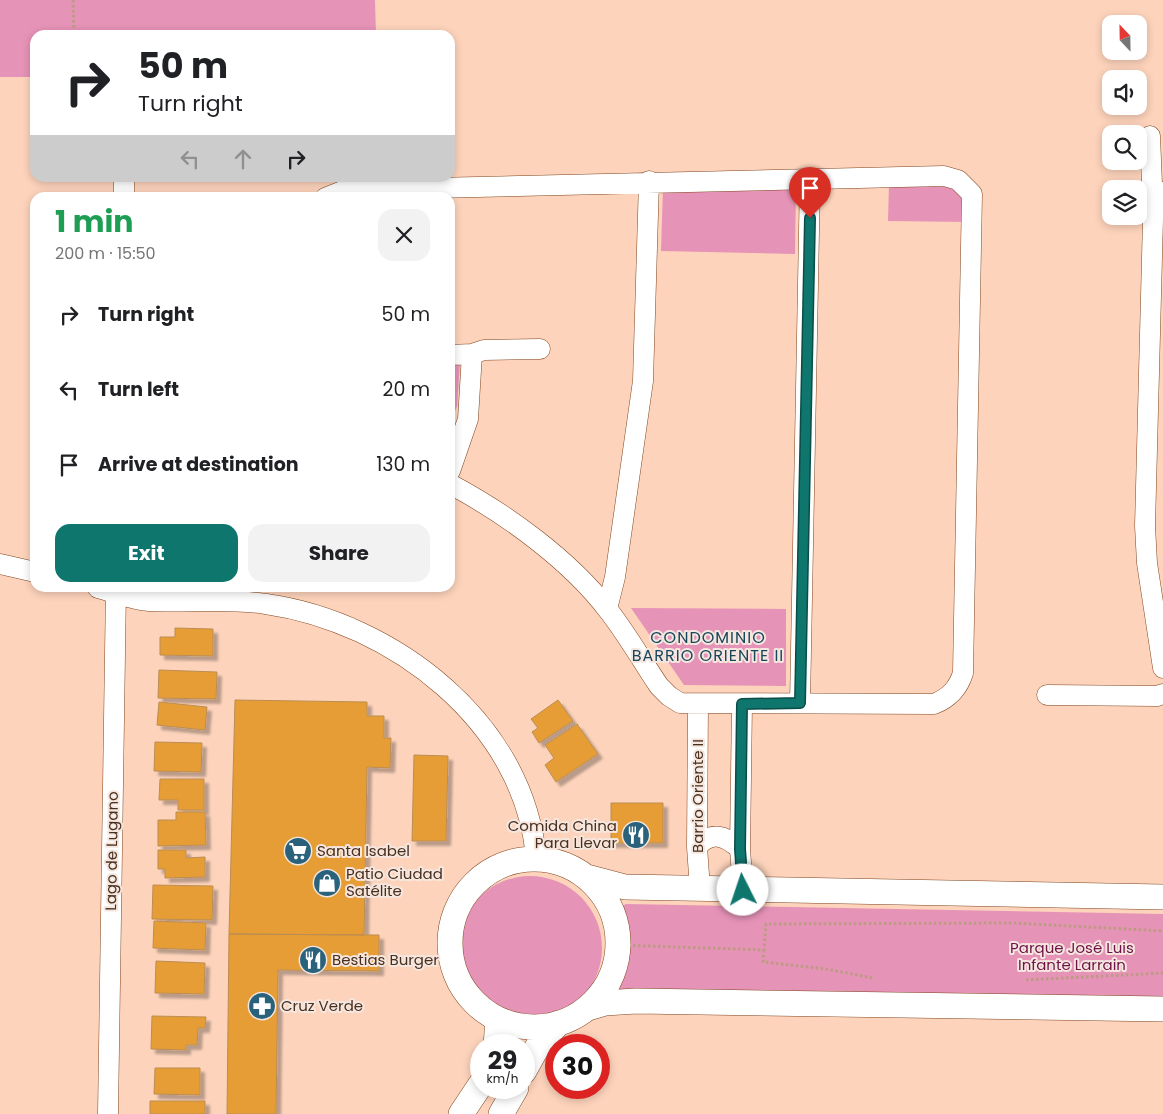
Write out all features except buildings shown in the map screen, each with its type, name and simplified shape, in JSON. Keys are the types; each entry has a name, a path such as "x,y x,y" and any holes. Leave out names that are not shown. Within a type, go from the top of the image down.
{"street":[{"path":"1150,136 1152,184 1160,195 1153,219 1156,374 1145,526 1155,563 1163,668"},
{"path":"340,192 345,190 649,181 944,176 965,185 972,194 963,673 954,692 934,704 680,703 663,692 607,609 585,584 531,536 472,495 455,486"},
{"path":"800,703 810,179"},
{"path":"607,609 615,577 643,381 649,181"},
{"path":"455,355 472,354 484,350 540,349"},
{"path":"455,457 468,419 472,354"},
{"path":"0,564 30,571"},
{"name":"Lago de Lugano","path":"108,1114 110,592"},
{"path":"119,592 147,601 235,601 289,608 337,622 364,633 414,662 457,698 493,744 523,802 531,824 536,858"},
{"path":"1047,695 1157,696 1163,694"},
{"name":"Barrio Oriente II","path":"698,704 697,847 700,889"},
{"path":"742,704 740,849 743,890"},
{"path":"697,847 708,837 716,836 725,838 740,849"},
{"path":"1163,897 625,888 588,877 558,862 536,858 505,863 479,879 459,902 451,924 449,947 456,977 473,1002 498,1020 528,1027 559,1023 588,1008 605,1003 636,1000 1163,1009"},
{"path":"588,877 597,886 611,908 618,932 614,969 609,980 588,1008"},
{"path":"497,1034 498,1020"},
{"path":"535,1052 559,1023"},
{"path":"461,1114 471,1099"},
{"path":"500,1114 509,1099"}],"path":[{"path":"73,0 74,30"},
{"path":"874,978 826,969 763,962 766,924 1014,923 1163,931"},
{"path":"618,945 764,950"},
{"path":"1020,981 1163,974"}],"green space":[{"path":"0,0 375,0 376,30 30,30 30,77 0,77"},
{"path":"889,183 928,183 948,186 961,195 967,222 888,221"},
{"path":"663,187 796,189 795,254 661,251"},
{"path":"455,362 460,362 455,411"},
{"path":"631,608 786,609 786,686 684,685"},
{"path":"530,876 558,881 581,897 597,920 602,948 597,976 581,999 558,1015 530,1020 502,1015 479,999 463,976 458,948 463,920 479,897 502,881"},
{"name":"Parque José Luis Infante Larrain","path":"626,904 1163,914 1163,1002 621,991 614,986 621,964 622,939 618,912 619,908"}],"place":[{"name":"Comida China Para Llevar","path":"636,835"},
{"name":"Santa Isabel","path":"298,851"},
{"name":"Patio Ciudad Satélite","path":"327,883"},
{"name":"Bestias Burger","path":"313,960"},
{"name":"Cruz Verde","path":"262,1006"}],"district":[{"name":"CONDOMINIO BARRIO ORIENTE II","path":"708,646"}],"route":[{"path":"743,890 740,849 742,704 800,703 810,218"}]}
